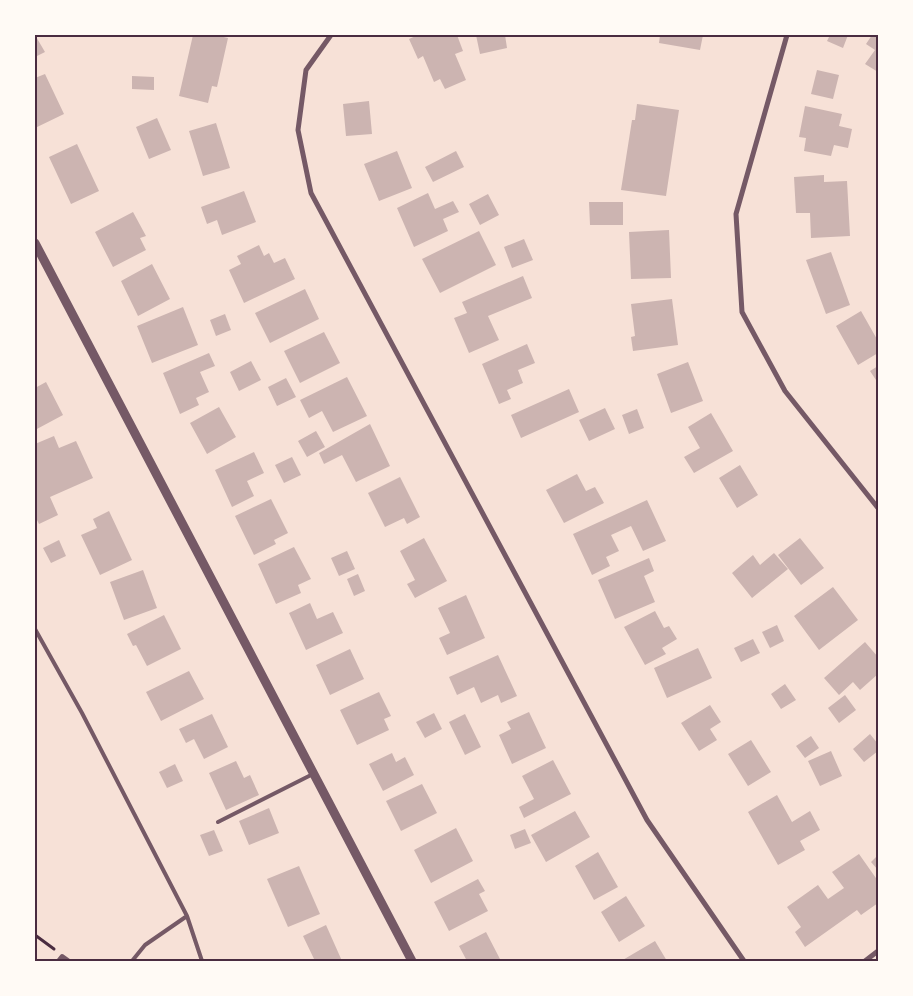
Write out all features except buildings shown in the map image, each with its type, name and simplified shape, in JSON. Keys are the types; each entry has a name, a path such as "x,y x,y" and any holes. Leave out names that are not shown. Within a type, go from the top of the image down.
{"street":[{"path":"331,35 306,70 298,130 311,193 648,820 744,961"},
{"path":"787,35 736,214 742,312 785,391 878,508"},
{"path":"35,243 412,961"},
{"path":"865,961 878,951"}],"lane":[{"path":"35,629 82,713 187,916 202,961"},
{"path":"218,822 314,774"},
{"path":"132,961 145,945 187,916"},
{"path":"58,961 62,956 69,961"}],"path":[{"path":"35,934 62,956"}]}
